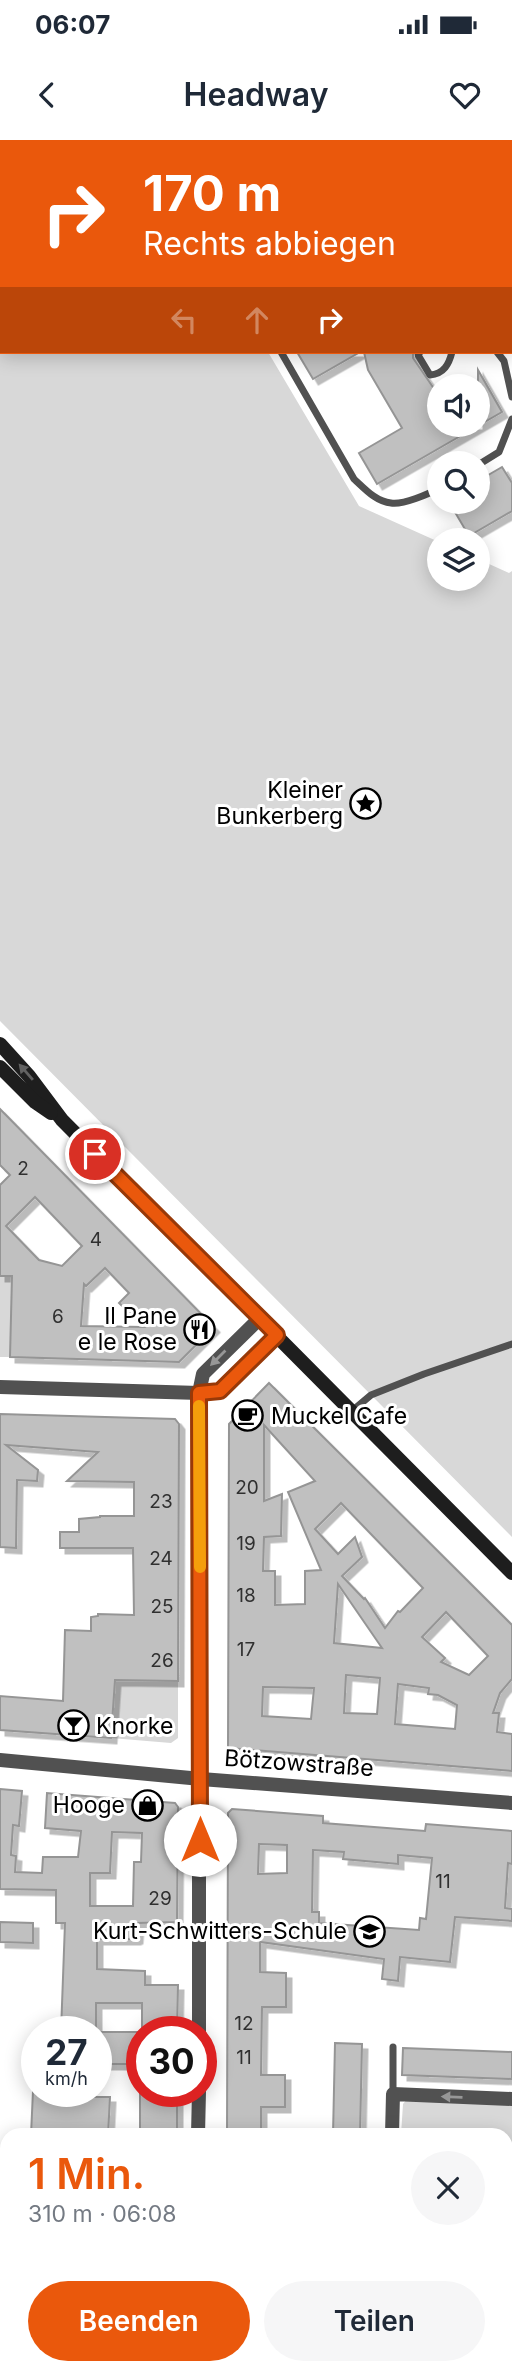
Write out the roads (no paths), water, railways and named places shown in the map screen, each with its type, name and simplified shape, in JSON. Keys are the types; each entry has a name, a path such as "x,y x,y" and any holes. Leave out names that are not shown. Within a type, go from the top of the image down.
{"street":[{"path":"0,1044 29,1076 62,1120 512,1573"},
{"path":"0,1067 35,1102 62,1120"},
{"path":"199,2016 199,1393 203,1374 260,1318"},
{"path":"0,1387 199,1393 220,1391 277,1335"},
{"name":"Bötzowstraße","path":"0,1760 201,1779 512,1803"},
{"path":"392,2128 393,2094 512,2099"},
{"path":"198,2107 198,2128"}],"lane":[{"path":"282,354 354,478 369,494 391,503 427,495"},
{"path":"420,354 420,360 430,375 438,374 446,368 451,354"},
{"path":"499,354 504,361 512,397"},
{"path":"490,458 499,452 512,419"},
{"path":"352,1411 367,1397 512,1344"},
{"path":"393,2047 393,2094"}],"place":[{"name":"Kleiner Bunkerberg","path":"366,803"},
{"name":"Il Pane e le Rose","path":"200,1329"},
{"name":"Muckel Cafe","path":"248,1416"},
{"name":"Knorke","path":"73,1726"},
{"name":"Hooge","path":"148,1805"},
{"name":"Kurt-Schwitters-Schule","path":"370,1931"}]}
